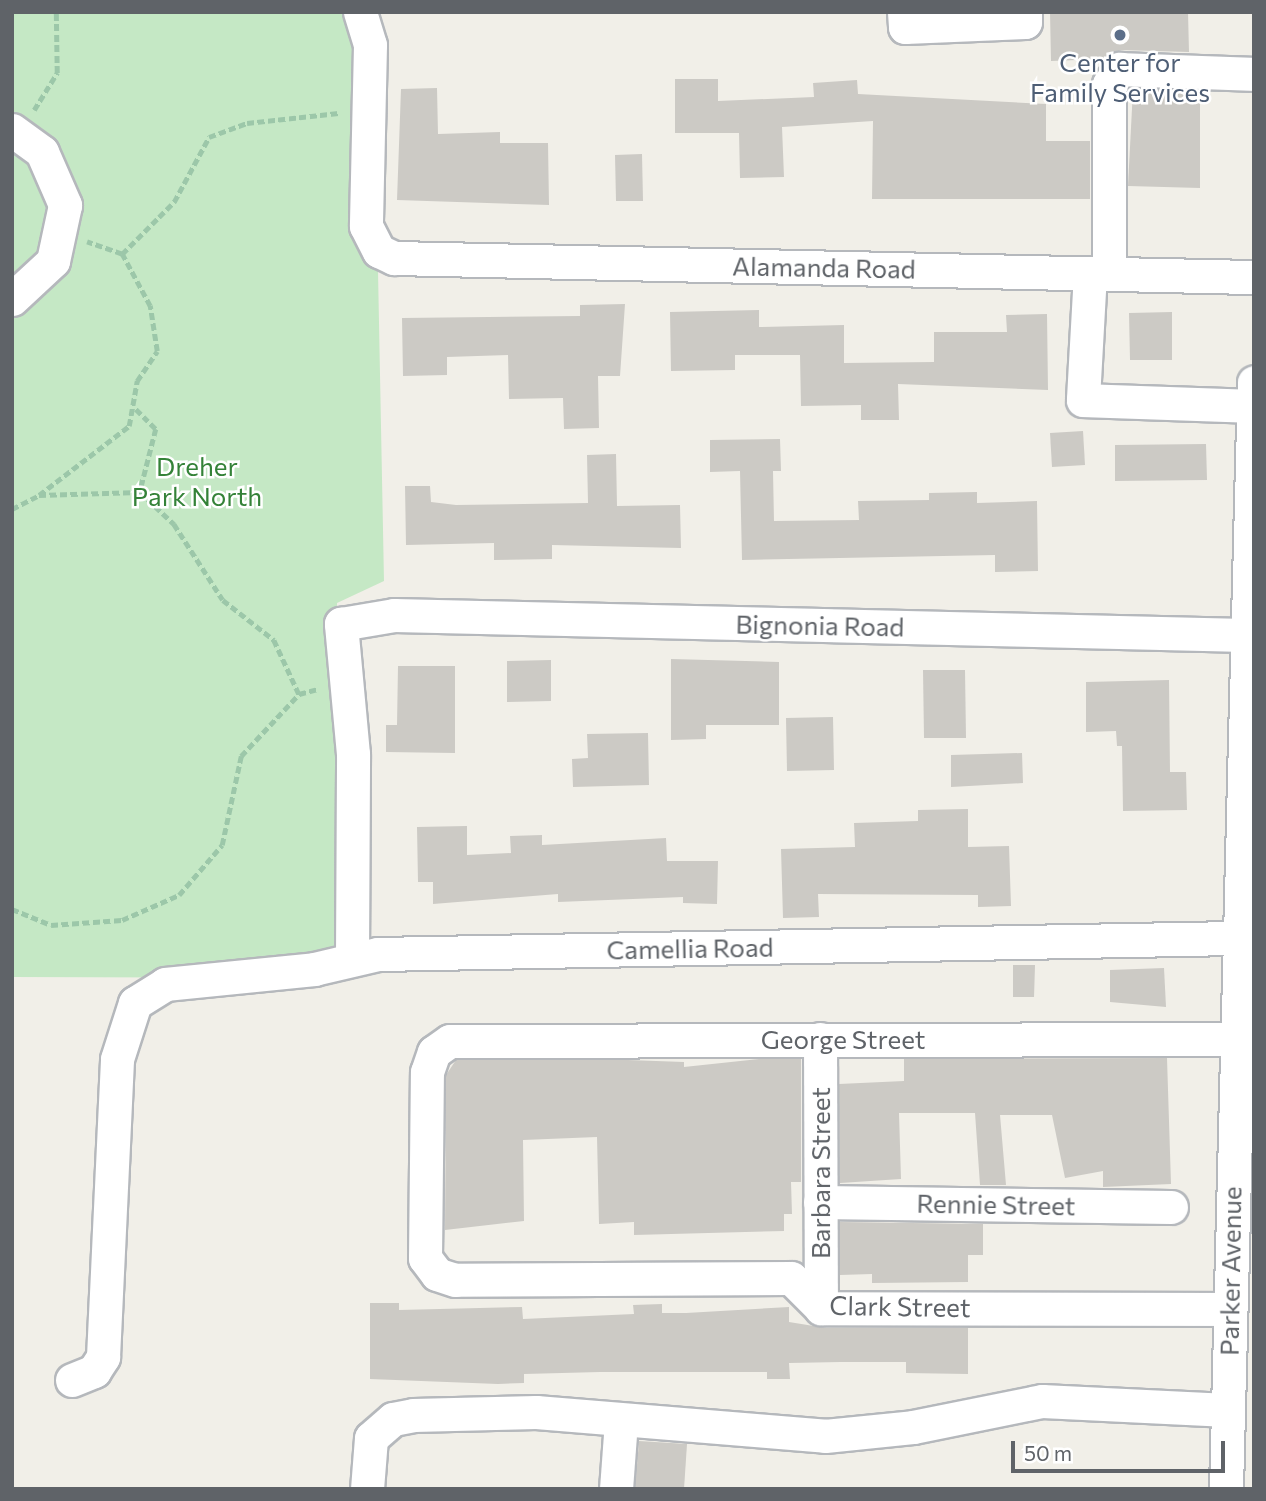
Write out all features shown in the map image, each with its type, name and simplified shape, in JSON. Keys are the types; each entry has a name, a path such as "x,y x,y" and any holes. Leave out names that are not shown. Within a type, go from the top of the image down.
{"street":[{"path":"360,12 370,45 368,110"},
{"path":"904,12 905,27 1025,22 1025,12"},
{"path":"1253,406 1083,400 1099,274 1109,85 1120,69 1254,74"},
{"name":"Alamanda Road","path":"368,110 366,226 379,251 394,258 1254,277"},
{"path":"12,299 53,261 63,233 57,177 16,132"},
{"name":"Parker Avenue","path":"1226,1489 1229,1309 1243,1218 1235,1039 1238,938 1247,851 1249,714 1246,635 1251,597 1254,382"},
{"name":"Bignonia Road","path":"348,682 341,624 394,615 1246,635"},
{"path":"348,682 352,958"},
{"name":"Camellia Road","path":"72,1380 94,1371 103,1357 117,1059 135,1003 147,993 166,984 314,969 352,958 1238,938"},
{"name":"Barbara Street","path":"820,1039 821,1308"},
{"name":"George Street","path":"455,1280 437,1274 425,1258 427,1072 434,1052 450,1041 1235,1039"},
{"name":"Rennie Street","path":"820,1202 1171,1207"},
{"name":"Clark Street","path":"455,1280 791,1278 821,1308 1229,1309"},
{"path":"367,1489 366,1450 393,1419 536,1412 825,1436 913,1427 1042,1402 1227,1410"},
{"path":"616,1489 621,1421"}],"path":[{"path":"16,132 57,73 56,12"},
{"path":"122,254 174,202 209,137 247,122 368,110"},
{"path":"12,509 39,495 129,426 136,409 137,381 157,351 150,306 122,254 63,233"},
{"path":"136,409 156,429 140,492"},
{"path":"39,495 140,492 174,524 223,600 274,640 299,694"},
{"path":"12,909 51,925 122,920 179,895 222,845 241,756 299,694 348,682"}],"green space":[{"name":"Dreher Park North","path":"12,12 373,12 384,581 337,603 334,978 12,977"}],"building":[{"name":"Center for Family Services","path":"1050,12 1188,12 1189,52 1121,50 1103,59 1051,61"},
{"path":"675,79 718,79 718,101 814,97 813,83 857,80 858,94 1046,104 1046,141 1090,141 1090,199 872,199 873,121 782,127 784,177 740,178 739,133 675,133"},
{"path":"437,88 438,134 500,132 500,143 548,143 549,205 397,200 401,89"},
{"path":"1133,89 1200,91 1200,188 1128,186"},
{"path":"642,154 643,201 616,201 615,155"},
{"path":"625,304 620,376 598,376 599,428 564,429 563,398 509,399 508,355 447,357 447,375 403,376 402,318 580,316 580,305"},
{"path":"759,310 759,327 844,325 844,363 934,362 934,332 1007,332 1006,315 1047,314 1048,390 898,384 899,420 861,420 861,405 801,406 800,355 735,355 735,370 671,371 670,312"},
{"path":"1172,312 1172,360 1130,360 1129,313"},
{"path":"1083,431 1085,465 1052,467 1050,433"},
{"path":"780,439 781,471 773,471 774,521 859,520 858,501 929,500 929,493 977,492 977,503 1037,501 1038,571 995,572 995,555 742,560 740,471 710,472 710,440"},
{"path":"1206,444 1207,480 1115,481 1115,445"},
{"path":"616,454 617,506 680,505 681,548 552,545 552,559 494,560 494,543 406,545 405,486 430,486 431,502 456,505 588,503 587,455"},
{"path":"671,659 779,662 779,725 706,725 706,739 671,740"},
{"path":"551,660 551,701 507,702 507,661"},
{"path":"398,666 455,666 455,753 386,752 386,725 397,725"},
{"path":"923,670 965,670 966,738 924,738"},
{"path":"1169,680 1170,772 1186,772 1187,810 1123,811 1122,746 1117,746 1116,731 1086,732 1086,682"},
{"path":"833,717 834,770 787,771 786,718"},
{"path":"648,733 649,785 573,787 572,759 588,758 587,734"},
{"path":"1022,753 1023,783 951,787 951,755"},
{"path":"968,809 968,847 1009,846 1011,906 978,907 978,895 818,894 819,917 783,918 781,849 855,847 854,823 918,821 918,810"},
{"path":"467,826 467,855 511,853 510,836 542,835 542,845 666,838 667,861 718,861 717,904 683,903 683,897 558,902 558,894 433,904 433,882 418,882 417,827"},
{"path":"1013,965 1035,965 1034,997 1013,997"},
{"path":"1164,968 1166,1007 1110,1002 1110,970"},
{"path":"1167,1058 1171,1184 1103,1187 1103,1171 1065,1178 1052,1115 1000,1115 1006,1185 980,1185 975,1113 899,1113 901,1179 840,1183 839,1084 904,1081 904,1059"},
{"path":"759,1059 801,1059 801,1182 791,1182 792,1214 784,1214 784,1231 634,1235 634,1222 599,1224 597,1137 523,1140 524,1221 445,1230 446,1075 456,1060 628,1060 684,1062 684,1067"},
{"path":"840,1222 983,1224 983,1255 968,1255 968,1282 872,1283 872,1274 840,1275"},
{"path":"370,1303 399,1303 399,1310 522,1307 523,1319 634,1314 633,1305 662,1304 662,1313 789,1307 789,1322 826,1328 968,1328 968,1374 906,1373 906,1362 841,1362 789,1363 790,1379 767,1379 767,1372 600,1372 524,1374 524,1383 498,1384 370,1379"},
{"path":"639,1441 687,1444 684,1489 635,1489"}],"place":[{"name":"Center for Family Services","path":"1120,35"}]}
